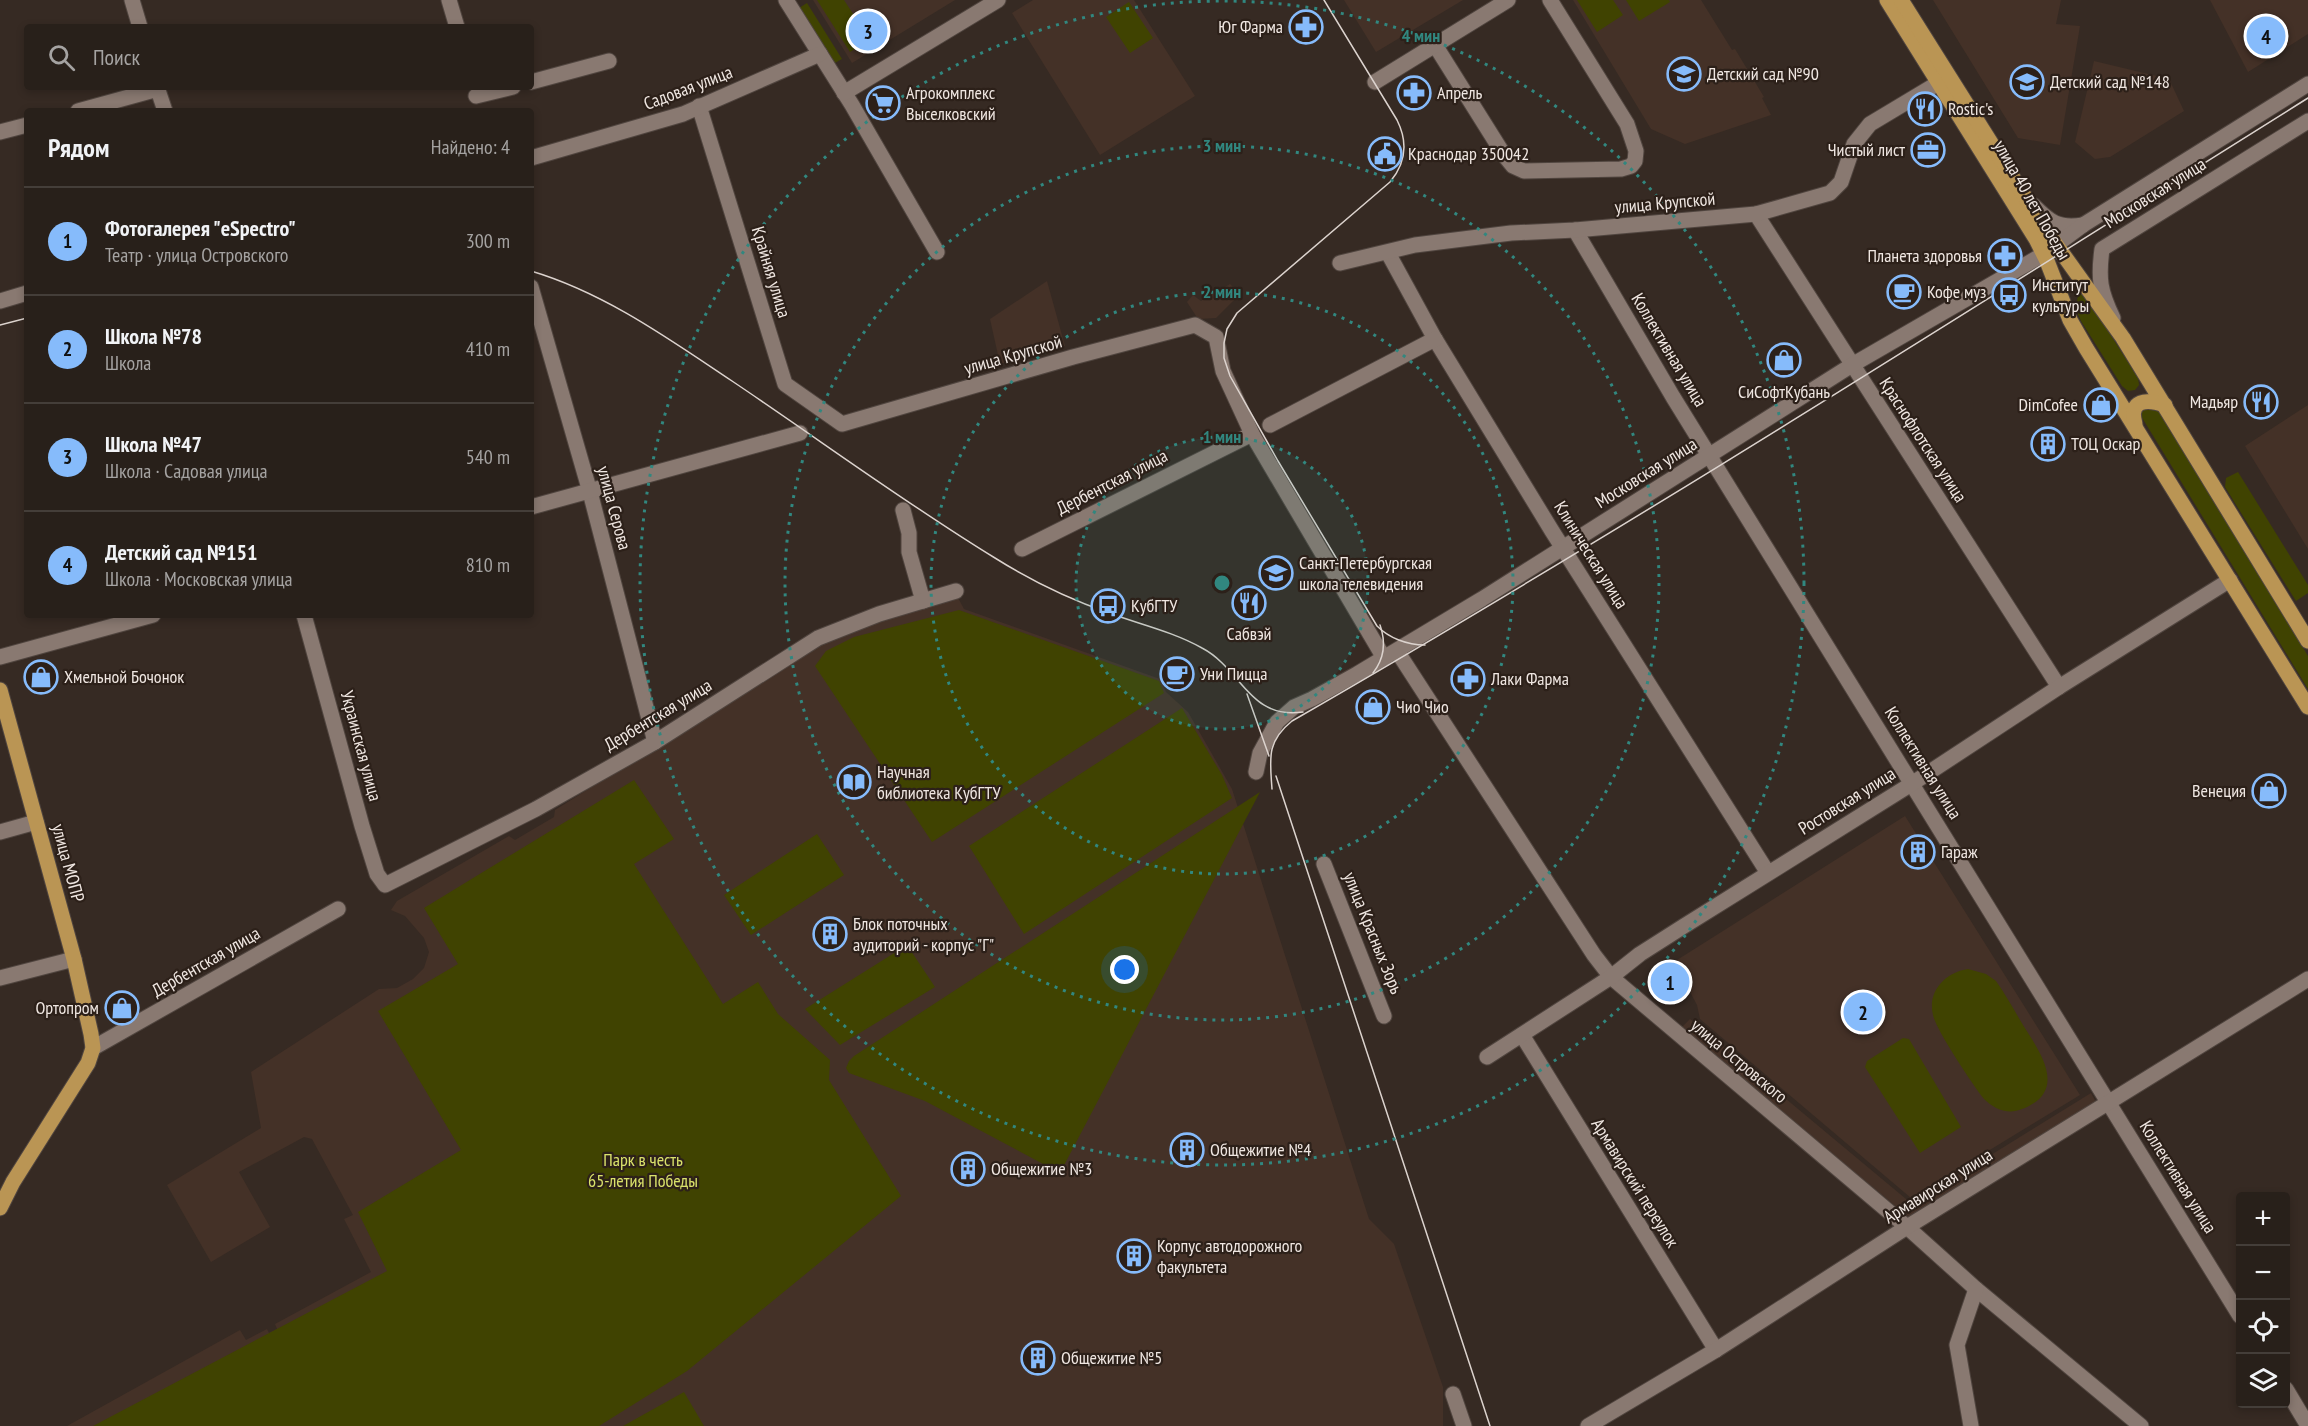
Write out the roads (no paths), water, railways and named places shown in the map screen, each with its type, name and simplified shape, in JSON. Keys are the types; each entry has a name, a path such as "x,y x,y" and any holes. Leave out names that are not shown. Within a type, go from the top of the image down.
{"main road":[{"name":"улица 40 лет Победы","path":"1887,0 2050,249 2123,338 2308,641"},
{"name":"улица 40 лет Победы","path":"1901,0 2026,198 2050,249 2070,320 2303,694 2308,707"},
{"path":"2135,424 2133,413 2139,404 2149,400 2165,405"},
{"name":"улица МОПР","path":"0,690 74,959 93,1048"},
{"path":"0,1208 13,1182 88,1063 93,1048"}],"street":[{"path":"132,0 139,24"},
{"path":"449,0 456,24"},
{"path":"786,0 844,93 937,252"},
{"path":"844,93 999,0"},
{"path":"1375,82 1508,0"},
{"path":"1435,45 1491,137 1513,166 1524,171 1621,169 1631,166 1635,161 1636,151 1627,124 1550,0"},
{"name":"Садовая улица","path":"534,157 662,121 820,54"},
{"path":"534,81 609,61"},
{"name":"улица Крупской","path":"1340,263 1415,245 1512,233 1575,230 1756,213 1830,193 1841,182 1854,144 1870,124 1940,82"},
{"name":"Московская улица","path":"1256,772 1260,753 1277,722 1302,701 1312,699 1390,654 1563,548 1852,365 2050,249 2083,225 2308,84"},
{"path":"88,108 151,90"},
{"path":"159,90 164,108"},
{"path":"475,91 479,108"},
{"name":"Крайняя улица","path":"699,106 785,384 842,424"},
{"name":"Московская улица","path":"2123,338 2101,292 2099,270 2102,249 2308,121"},
{"path":"0,132 24,126"},
{"name":"Московская улица","path":"2026,198 2058,225 2070,227 2083,225"},
{"name":"Краснофлотская улица","path":"1756,213 2059,687"},
{"name":"Коллективная улица","path":"1575,230 1710,456 2236,1308"},
{"name":"Клиническая улица","path":"1388,253 1435,339 1563,548 1768,873"},
{"path":"0,301 24,294"},
{"name":"улица Серова","path":"534,297 590,492 655,742"},
{"name":"улица Крупской","path":"842,424 1073,357 1195,325"},
{"name":"улица Островского","path":"1195,325 1216,337 1223,371 1252,434 1390,654 1611,977 2141,1426"},
{"path":"1270,425 1435,339"},
{"path":"534,506 800,433"},
{"name":"Дербентская улица","path":"1022,549 1252,434"},
{"path":"903,510 909,533 909,552 923,601"},
{"name":"Ростовская улица","path":"1487,1057 1611,977 1640,954 2230,580"},
{"name":"Дербентская улица","path":"385,885 536,809 655,742 818,638 879,614 956,591"},
{"path":"0,657 142,618"},
{"name":"Украинская улица","path":"305,618 362,826 377,874 385,885"},
{"path":"0,832 36,822"},
{"name":"улица Красных Зорь","path":"1324,864 1384,1016"},
{"name":"Дербентская улица","path":"93,1048 338,909"},
{"path":"0,978 74,959"},
{"name":"Армавирская улица","path":"1588,1426 1716,1350 1907,1227 2308,979"},
{"name":"Армавирский переулок","path":"1522,1035 1716,1350"},
{"path":"1971,1426 1957,1345 1977,1289"},
{"path":"1453,1394 1464,1426"},
{"path":"2290,1395 2306,1421 2290,1426"}],"tram line":[{"path":"1324,0 1401,128 1404,144 1402,160 1390,182 1237,313 1227,329 1224,358 1230,376 1278,461 1377,626 1399,640 1425,645"},
{"path":"1272,789 1271,760 1274,744 1292,721 1676,493 2308,98"},
{"path":"534,272 585,292 636,318 928,515 1022,574 1079,602 1191,642 1216,657 1258,701 1270,708 1285,712 1303,712"},
{"path":"0,325 24,319"},
{"path":"1373,673 1380,662 1383,650 1380,625"},
{"path":"1247,694 1269,756"},
{"path":"1276,776 1490,1426"}],"place":[{"name":"Юг Фарма","path":"1306,27"},
{"name":"Школа №47","path":"868,31"},
{"name":"Детский сад №151","path":"2266,36"},
{"name":"Детский сад №90","path":"1684,74"},
{"name":"Детский сад №148","path":"2027,82"},
{"name":"Апрель","path":"1414,93"},
{"name":"Агрокомплекс Выселковский","path":"883,103"},
{"name":"Rostic's","path":"1925,109"},
{"name":"Чистый лист","path":"1928,150"},
{"name":"Краснодар 350042","path":"1385,154"},
{"name":"Планета здоровья","path":"2005,256"},
{"name":"Кофе муз","path":"1904,292"},
{"name":"Институт культуры","path":"2009,295"},
{"name":"СиСофтКубань","path":"1784,360"},
{"name":"Мадьяр","path":"2261,402"},
{"name":"DimCofee","path":"2101,405"},
{"name":"ТОЦ Оскар","path":"2048,444"},
{"name":"Санкт-Петербургская школа телевидения","path":"1276,573"},
{"name":"Сабвэй","path":"1249,603"},
{"name":"КубГТУ","path":"1108,606"},
{"name":"Уни Пицца","path":"1177,674"},
{"name":"Хмельной Бочонок","path":"41,677"},
{"name":"Лаки Фарма","path":"1468,679"},
{"name":"Чио Чио","path":"1373,707"},
{"name":"Научная библиотека КубГТУ","path":"854,782"},
{"name":"Венеция","path":"2269,791"},
{"name":"Гараж","path":"1918,852"},
{"name":"Блок поточных аудиторий - корпус \"Г\"","path":"830,934"},
{"name":"Фотогалерея \"eSpectro\"","path":"1670,982"},
{"name":"Ортопром","path":"122,1008"},
{"name":"Школа №78","path":"1863,1012"},
{"name":"Общежитие №4","path":"1187,1150"},
{"name":"Общежитие №3","path":"968,1169"},
{"name":"Корпус автодорожного факультета","path":"1134,1256"},
{"name":"Общежитие №5","path":"1038,1358"}],"park label":[{"name":"Парк в честь 65-летия Победы","path":"643,1170"}]}
